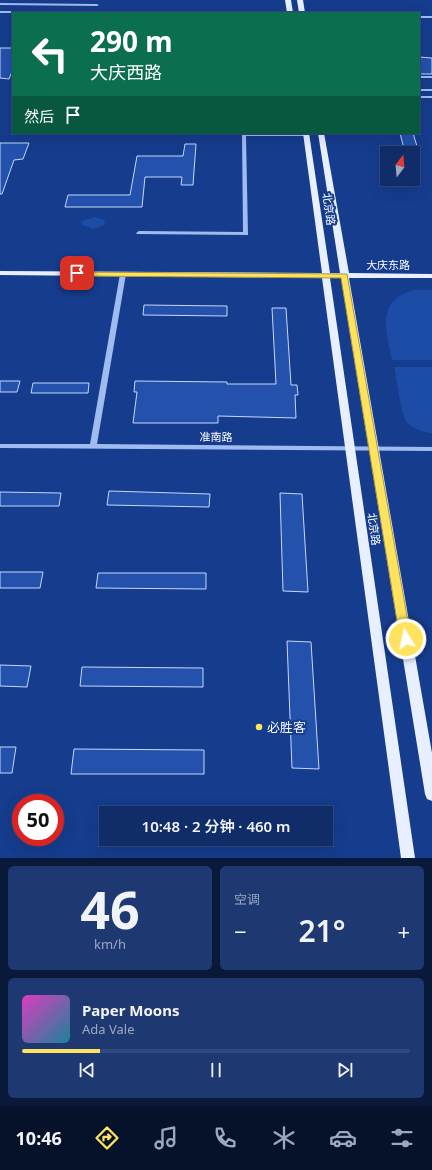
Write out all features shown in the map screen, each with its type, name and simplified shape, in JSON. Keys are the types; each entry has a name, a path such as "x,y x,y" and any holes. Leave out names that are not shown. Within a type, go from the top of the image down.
{"main road":[{"path":"288,0 290,12"},
{"path":"300,0 302,12"},
{"name":"北京路","path":"306,134 408,858"},
{"name":"北京路","path":"321,134 373,450 432,794"},
{"name":"大庆东路","path":"0,273 432,276"}],"street":[{"path":"0,12 95,12 97,2 0,4 2,0"},
{"path":"420,17 432,17"},
{"path":"420,77 432,77"},
{"path":"420,90 432,90"},
{"path":"420,97 432,97"},
{"path":"139,233 246,234 244,134 306,134"},
{"path":"93,447 123,274"},
{"name":"准南路","path":"0,446 373,450 432,449"}],"shaded area":[{"path":"94,217 105,220 104,225 93,229 82,225 82,221"},
{"path":"414,290 432,290 432,360 392,360 386,327 388,309 393,302 402,295"},
{"path":"394,367 432,367 432,433 417,429 410,425 405,419"}],"building":[{"path":"0,48 12,48 12,72 9,79 0,78"},
{"path":"420,57 432,58 432,74 420,74"},
{"path":"400,134 413,134 417,146 403,146"},
{"path":"0,143 29,143 23,159 14,160 2,194 0,194"},
{"path":"185,144 196,144 193,185 181,185 182,177 145,177 142,207 65,207 68,195 130,195 137,156 183,156"},
{"path":"144,305 227,306 227,316 143,315"},
{"path":"272,308 286,308 291,385 297,385 298,395 295,395 296,418 218,416 218,423 133,423 137,392 134,392 135,381 276,384"},
{"path":"0,381 20,381 17,392 0,392"},
{"path":"33,383 89,383 88,393 31,393"},
{"path":"109,491 210,494 209,507 107,505"},
{"path":"0,492 61,493 59,506 0,506"},
{"path":"280,493 302,494 308,592 283,591"},
{"path":"0,572 43,572 40,588 0,588"},
{"path":"98,573 206,573 206,589 96,588"},
{"path":"287,641 311,642 319,769 292,768"},
{"path":"0,665 31,666 27,687 0,686"},
{"path":"82,667 203,668 203,687 80,686"},
{"path":"0,747 16,747 12,773 0,773"},
{"path":"74,749 204,750 204,774 71,774"}],"place":[{"name":"必胜客","path":"259,727"}],"route":[{"path":"77,273 344,276 406,639"}]}
